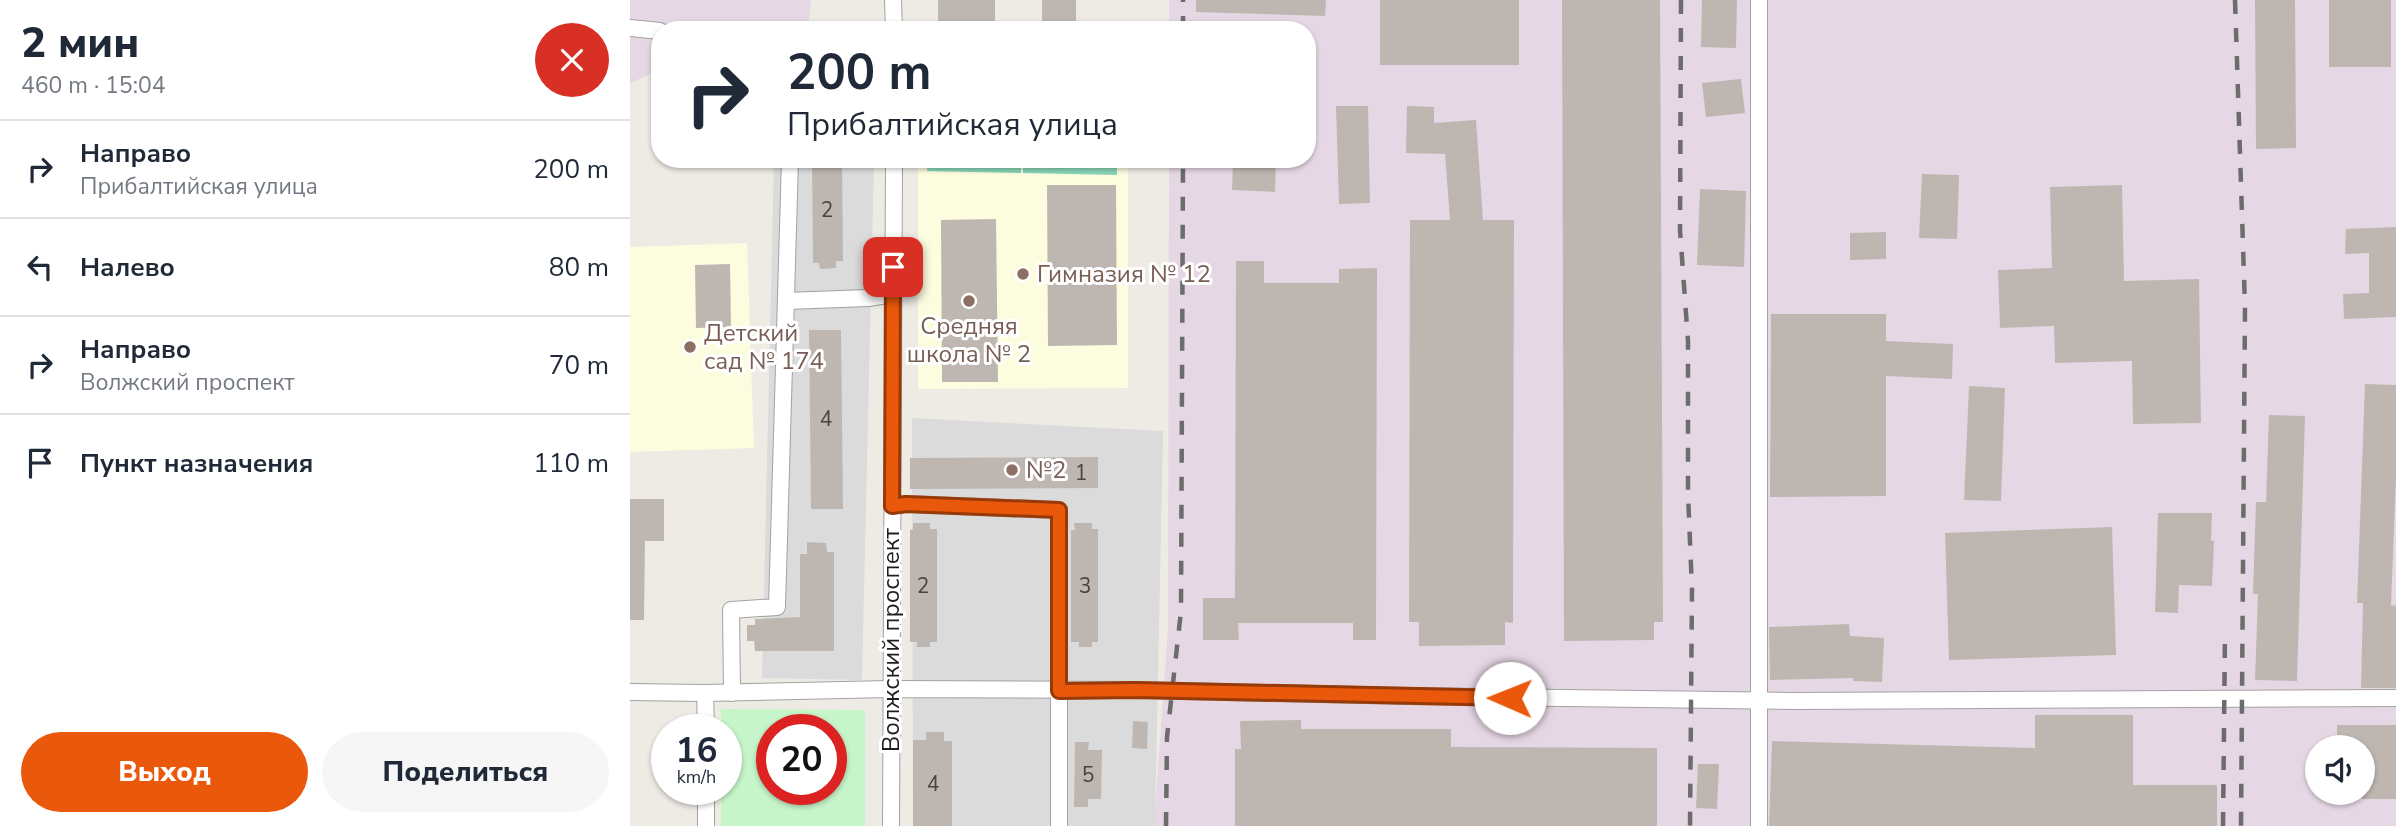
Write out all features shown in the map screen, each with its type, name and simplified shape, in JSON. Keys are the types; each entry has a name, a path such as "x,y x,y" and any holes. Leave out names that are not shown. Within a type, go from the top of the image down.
{"street":[{"path":"893,0 894,21"},
{"path":"1759,0 1759,826"},
{"path":"630,43 634,28"},
{"path":"732,693 731,610 777,607 790,168"},
{"name":"Волжский проспект","path":"891,826 894,168"},
{"path":"786,300 868,298 893,293"},
{"path":"892,506 906,504 1059,510 1059,826"},
{"path":"630,692 1136,690 1759,701 2396,698"},
{"path":"705,693 706,714"},
{"path":"706,805 706,826"}],"shaded area":[{"path":"630,0 811,0 809,21 651,21 651,74 630,83"},
{"path":"1169,0 2396,0 2396,826 1154,826 1168,628 1169,168 1316,168 1316,21 1169,21"},
{"path":"774,168 874,168 862,680 762,678"},
{"name":"Гимназия № 12","path":"918,168 1128,168 1128,388 918,389"},
{"name":"Детский сад № 174","path":"747,243 754,448 630,452 630,247"},
{"path":"912,418 1163,431 1155,826 913,826"}],"green space":[{"path":"927,168 1021,168 1021,173 927,171"},
{"path":"1023,168 1117,168 1117,175 1023,173"},
{"path":"721,709 865,710 865,826 721,826 721,805 742,805 742,714 721,714"}],"building":[{"path":"938,0 995,0 995,21 938,21"},
{"path":"1042,0 1076,0 1076,21 1042,21"},
{"path":"1196,0 1326,0 1325,16 1196,12"},
{"path":"1380,0 1519,0 1519,65 1380,65"},
{"path":"1562,0 1660,0 1663,622 1654,622 1654,640 1564,641"},
{"path":"1702,0 1737,0 1736,48 1701,47"},
{"path":"2255,0 2295,0 2296,148 2256,149"},
{"path":"2329,0 2391,0 2391,67 2329,67"},
{"path":"1741,79 1745,113 1706,117 1702,83"},
{"path":"1336,106 1368,106 1370,203 1339,204"},
{"path":"1407,106 1434,107 1434,123 1476,120 1483,220 1514,220 1513,623 1505,622 1505,645 1419,646 1419,622 1409,622 1410,220 1450,220 1445,154 1406,153"},
{"path":"812,168 842,168 843,261 836,261 836,268 820,269 819,263 813,263"},
{"path":"1233,168 1276,168 1275,192 1232,190"},
{"path":"1922,174 1959,175 1957,239 1919,238"},
{"path":"1047,185 1116,185 1117,345 1048,346"},
{"path":"2122,185 2124,281 2199,279 2201,423 2133,424 2132,361 2055,363 2054,326 2000,328 1998,270 2052,268 2050,187"},
{"path":"1700,189 1746,191 1744,267 1697,265"},
{"name":"Средняя школа № 2","path":"996,219 998,382 942,382 941,220"},
{"path":"2396,227 2396,317 2344,319 2343,294 2369,293 2369,253 2345,254 2346,229"},
{"path":"1886,232 1886,259 1850,260 1850,233"},
{"path":"1236,261 1264,261 1264,283 1339,283 1339,269 1377,268 1376,640 1353,640 1353,623 1238,623 1239,640 1203,640 1203,598 1235,598"},
{"path":"730,264 731,327 696,328 695,265"},
{"path":"1771,314 1886,314 1886,341 1953,344 1952,379 1886,376 1886,496 1770,497"},
{"path":"809,330 841,330 843,509 811,509"},
{"path":"2365,384 2396,385 2396,478 2391,605 2396,606 2396,688 2361,688 2363,603 2357,603"},
{"path":"1969,386 2005,388 2001,501 1964,500"},
{"path":"2269,415 2305,416 2297,681 2255,680 2258,594 2253,594 2256,502 2266,502"},
{"path":"1098,457 1098,488 910,489 910,458"},
{"path":"630,499 664,499 664,541 645,541 644,620 630,620"},
{"path":"2158,513 2212,513 2212,586 2179,585 2178,613 2155,612"},
{"path":"913,523 930,523 930,529 937,529 937,642 930,642 930,647 917,647 917,642 910,642 910,530 913,529"},
{"path":"1074,523 1092,523 1092,529 1098,529 1098,642 1092,642 1092,647 1079,647 1079,642 1071,642 1071,530 1075,530"},
{"path":"2112,527 2116,655 1949,660 1945,533"},
{"path":"807,542 826,543 827,552 834,552 834,651 755,651 754,641 747,641 747,625 755,625 755,619 800,617 800,554 807,554"},
{"path":"1849,624 1850,636 1884,638 1882,682 1853,681 1853,678 1770,680 1769,627"},
{"path":"2035,715 2133,715 2133,785 2217,785 2217,826 1769,826 1772,741 2035,748"},
{"path":"1301,720 1301,729 1451,729 1451,747 1657,748 1657,826 1235,826 1235,749 1241,749 1240,721"},
{"path":"1133,721 1148,722 1147,749 1132,748"},
{"path":"2337,725 2396,725 2396,799 2375,799 2375,735 2337,735"},
{"path":"926,732 944,732 944,741 952,741 952,826 913,826 913,740 926,740"},
{"path":"1075,742 1089,742 1088,750 1102,750 1101,799 1088,799 1088,807 1074,807"},
{"path":"1698,764 1719,764 1717,809 1696,808"}],"railway":[{"path":"1183,0 1183,21"},
{"path":"1681,0 1680,230 1688,341 1688,494 1692,589 1690,826"},
{"path":"2235,0 2245,307 2241,826"},
{"path":"1166,826 1167,737 1181,611 1183,168"},
{"path":"2223,826 2225,633"}],"place":[{"name":"Гимназия № 12","path":"1023,274"},
{"name":"Средняя школа № 2","path":"969,301"},
{"name":"Детский сад № 174","path":"690,347"},
{"name":"№2","path":"1012,470"}],"route":[{"path":"893,267 892,506 906,504 1059,510 1059,691 1136,690 1510,698"}]}
